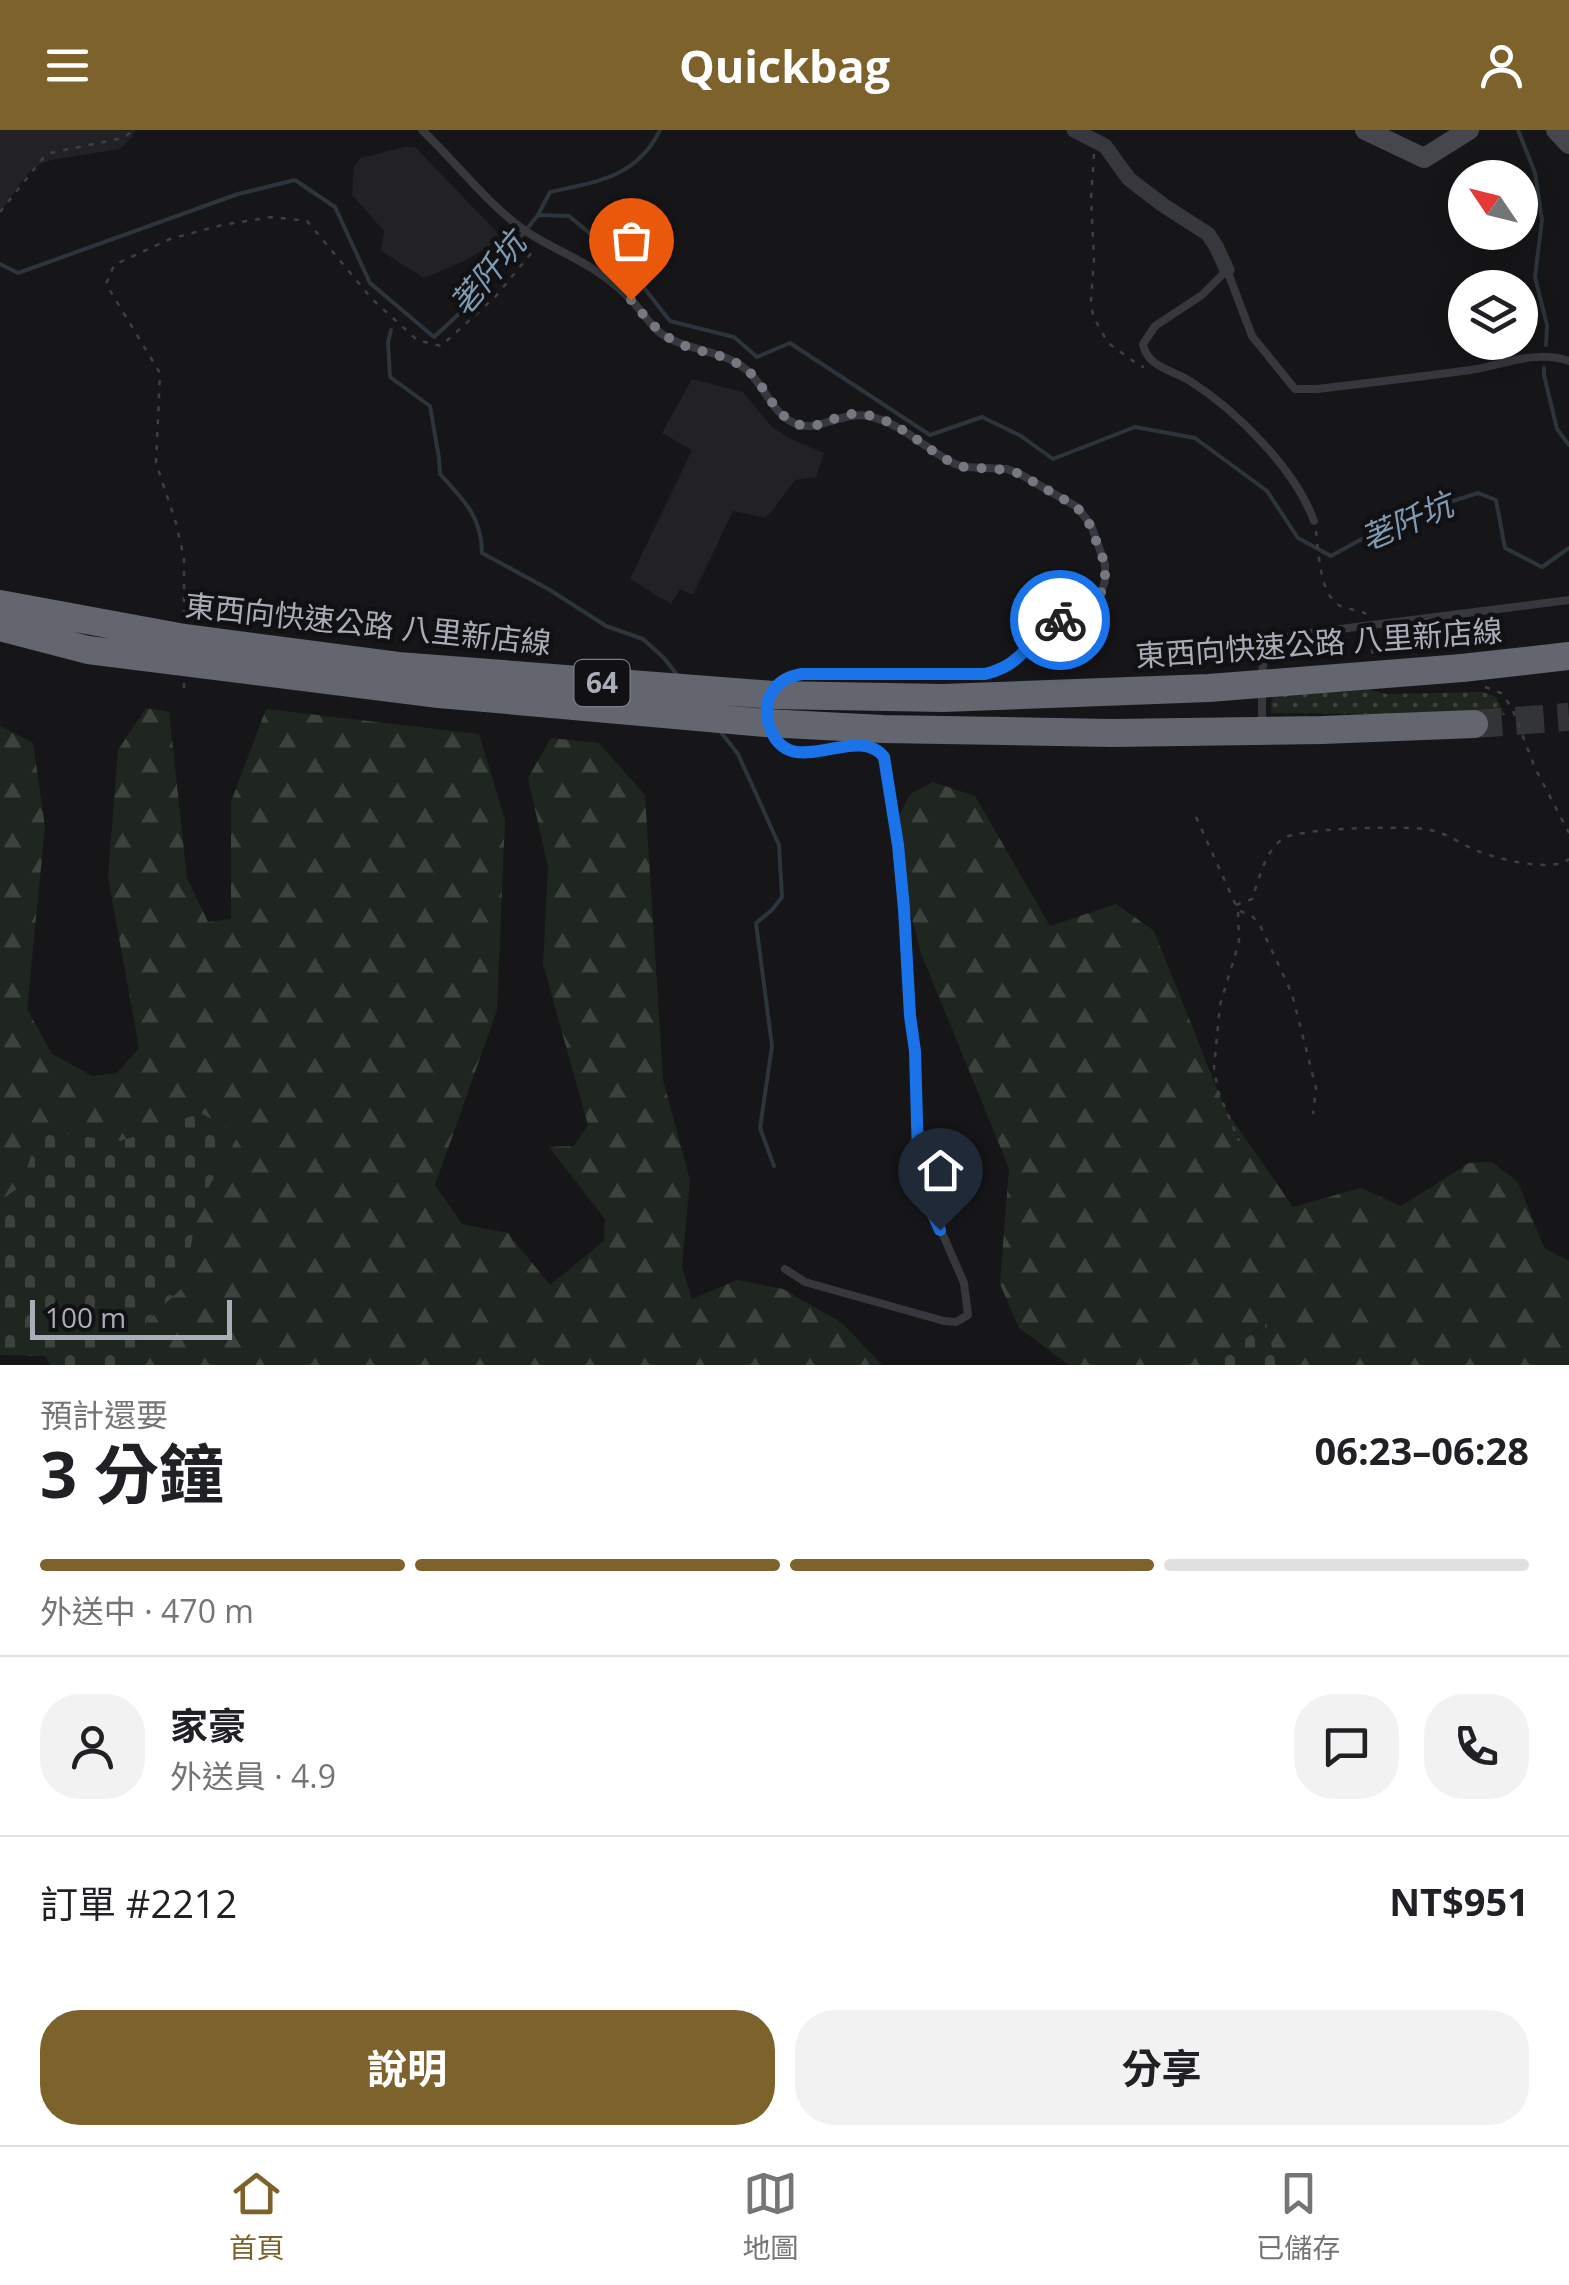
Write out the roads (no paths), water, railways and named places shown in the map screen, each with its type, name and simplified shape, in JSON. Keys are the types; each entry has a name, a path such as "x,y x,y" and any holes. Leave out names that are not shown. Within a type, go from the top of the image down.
{"highway":[{"name":"東西向快速公路 八里新店線","path":"0,604 184,638 398,666 772,695 943,698 1190,689 1569,656"},
{"name":"東西向快速公路 八里新店線","path":"0,627 88,650 439,694 765,723 884,730 1112,733 1474,724"}],"street":[{"path":"1074,130 1111,152 1129,179 1208,234 1226,270"},
{"path":"1365,130 1424,158 1469,130"},
{"path":"1556,130 1569,144"}],"lane":[{"path":"422,130 516,225 601,274 631,300 648,322 674,342 742,366 758,380 776,410 794,423 815,426 851,414 878,419 901,428 955,464 1020,474 1077,507 1090,525 1105,564 1105,581 1097,604 1043,628 1013,662 1000,670 985,674 802,674 776,686 768,701"},
{"path":"1314,521 1292,477 1274,455 1211,395 1145,355 1142,344 1154,326 1202,295 1226,270 1252,336 1294,388 1317,389 1476,370 1522,358 1556,356 1569,362"},
{"path":"1262,730 1262,668 1271,646 1282,638 1569,600"},
{"path":"766,717 780,744 793,751 805,754 870,745 884,757 904,909 918,1157 928,1203 964,1283 968,1315 956,1322 944,1322 805,1282 785,1268"}],"waterway":[{"path":"538,215 550,192 599,180 627,168 651,146 660,130"},
{"path":"1518,130 1535,173 1542,220 1535,277 1547,325 1546,345"},
{"name":"荖阡坑","path":"0,264 18,273 238,194 295,180 335,207 370,283 434,337 460,313 538,215 569,216 623,261 670,321 734,337 757,357 790,343 930,435 982,417 1021,436 1053,459 1135,427 1195,438 1267,491 1298,538 1331,556 1400,518 1478,493 1496,500 1505,548 1542,567 1569,548"},
{"path":"391,330 390,377 430,406 440,474 475,519 482,553 606,626 643,639 678,676"},
{"path":"1544,368 1557,429 1569,445"},
{"path":"720,731 738,754 779,845 782,897 756,923 772,1046 760,1128 774,1166"}],"tunnel":[{"path":"1474,724 1569,717"}]}
